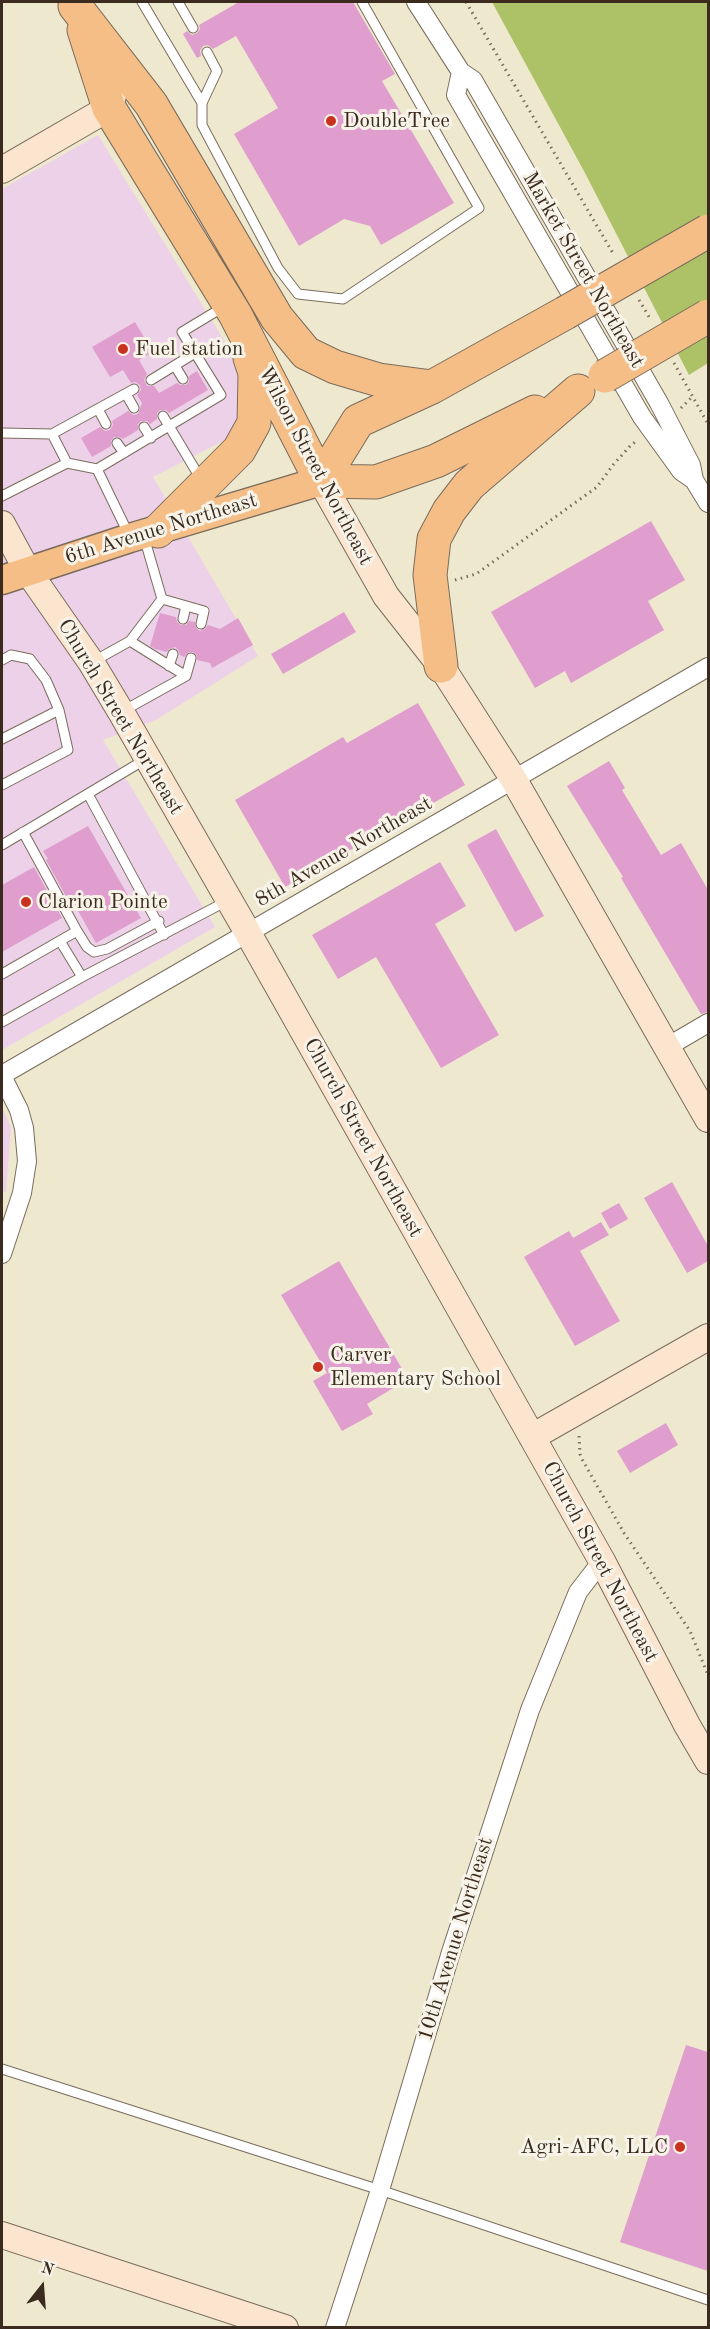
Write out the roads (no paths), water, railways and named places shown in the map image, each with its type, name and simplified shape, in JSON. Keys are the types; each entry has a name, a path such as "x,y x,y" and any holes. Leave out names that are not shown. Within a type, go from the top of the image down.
{"highway":[{"path":"74,4 151,104 277,318 306,353 334,367 379,380 432,387"},
{"name":"Wilson Street Northeast","path":"74,4 110,108 232,308 321,482"},
{"path":"321,482 358,422 432,387 708,231"},
{"path":"144,534 205,484 239,450 254,423 255,373 232,308"},
{"path":"441,666 430,575 434,539 449,512 469,485 591,383 708,316"},
{"name":"6th Avenue Northeast","path":"321,482 376,482 436,461 591,383"}],"main road":[{"name":"6th Avenue Northeast","path":"14,575 321,482"}],"street":[{"name":"Market Street Northeast","path":"416,2 461,72 472,80 668,420 691,465 694,480 708,503"},
{"path":"2,170 110,108 117,83 115,57"},
{"name":"Market Street Northeast","path":"461,72 456,95 652,431 681,471 694,480"},
{"name":"Wilson Street Northeast","path":"321,482 386,596 441,666 514,780 708,1119"},
{"name":"Church Street Northeast","path":"2,524 14,575 91,662 121,712 602,1561 708,1761"},
{"name":"8th Avenue Northeast","path":"2,1254 9,1206 26,1177 27,1144 19,1110 2,1076 708,667"},
{"path":"667,1047 708,1023"},
{"path":"532,1437 708,1336"},
{"name":"10th Avenue Northeast","path":"335,2328 380,2190 451,1952 530,1710 578,1592 602,1561"},
{"path":"2,2235 285,2328"}],"lane":[{"path":"142,2 202,103"},
{"path":"178,2 193,28"},
{"path":"207,52 217,71 202,103 202,125 278,267 298,294 343,299 479,208 362,2"},
{"path":"2,496 67,463 98,469 221,395 182,332 232,308"},
{"path":"151,380 195,353"},
{"path":"175,366 183,379"},
{"path":"2,433 52,434 130,392 134,408"},
{"path":"195,398 200,408"},
{"path":"98,410 106,424"},
{"path":"163,416 205,484"},
{"path":"144,427 151,438"},
{"path":"52,434 67,463"},
{"path":"117,442 124,453"},
{"path":"98,469 144,534 162,599"},
{"path":"162,599 204,611 201,624"},
{"path":"91,662 130,641 162,599"},
{"path":"183,619 186,606"},
{"path":"130,641 186,676"},
{"path":"169,666 172,654"},
{"path":"2,660 10,655 30,659 46,680 58,710 68,750 2,785"},
{"path":"121,712 186,676 191,658"},
{"path":"2,739 58,710"},
{"path":"2,845 147,759"},
{"path":"88,794 159,921 164,936"},
{"path":"23,832 77,931 94,952 107,949 159,921"},
{"path":"2,1022 228,900"},
{"path":"2,974 77,931"},
{"path":"60,941 82,977"},
{"path":"2,2069 380,2190 708,2300"}],"place":[{"name":"DoubleTree","path":"331,121"},
{"name":"Fuel station","path":"123,349"},
{"name":"Clarion Pointe","path":"26,902"},
{"name":"Carver Elementary School","path":"318,1367"},
{"name":"Agri-AFC, LLC","path":"680,2147"}]}
